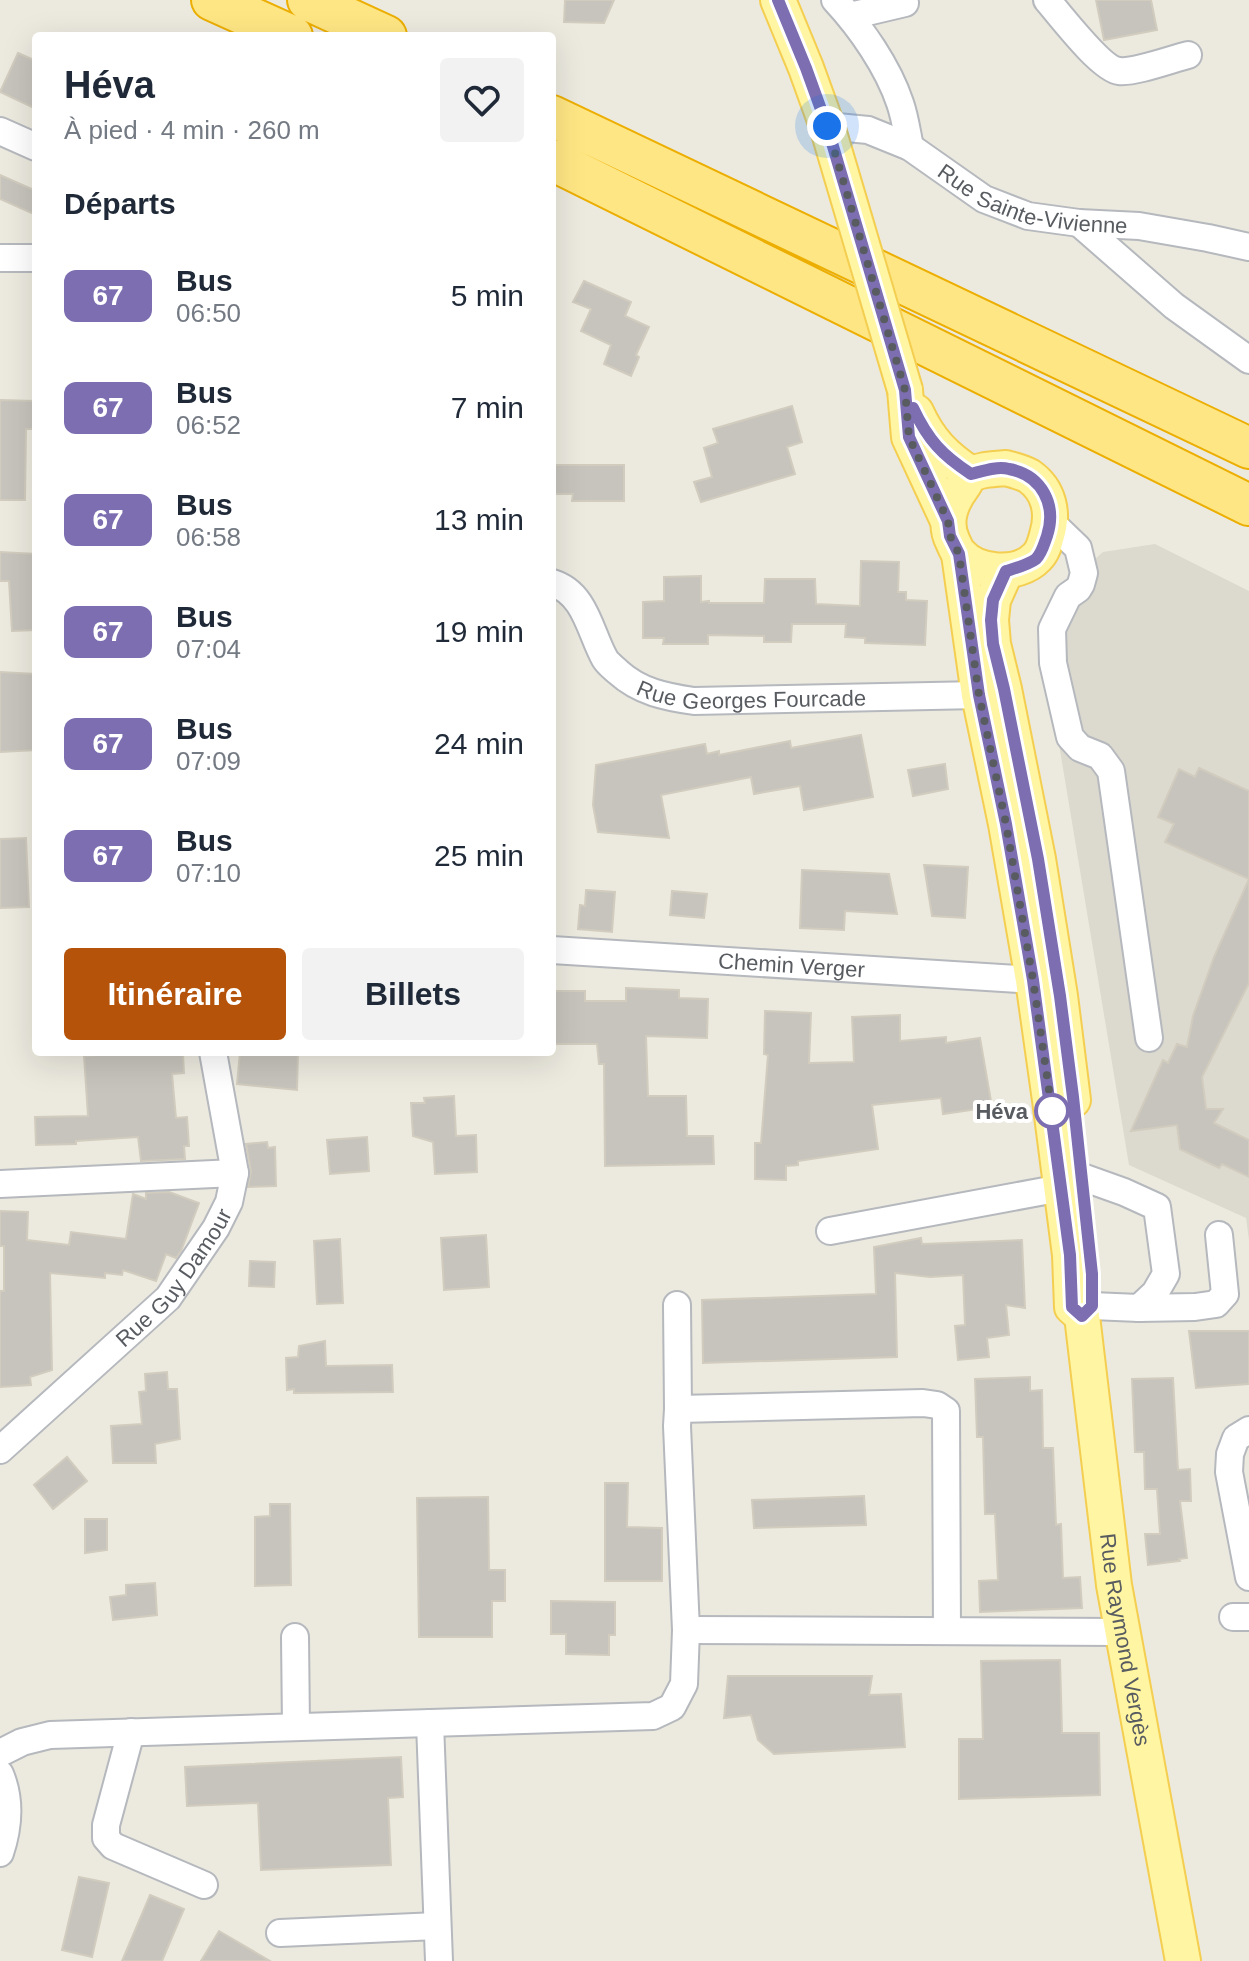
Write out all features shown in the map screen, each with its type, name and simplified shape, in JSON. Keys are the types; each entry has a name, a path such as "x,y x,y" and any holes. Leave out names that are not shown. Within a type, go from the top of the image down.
{"highway":[{"path":"212,0 283,32"},
{"path":"308,0 377,32"},
{"path":"556,118 1249,448"},
{"path":"556,162 1249,505"}],"main road":[{"path":"778,0 827,126 905,390 932,441 947,459 971,474"},
{"path":"905,390 909,437 948,521 950,536 959,554 977,566 994,571 1006,571 1035,559 1047,536 1050,505 1040,487 1027,475 1006,468 986,470 971,474 955,497 948,521"},
{"name":"Rue Raymond Vergès","path":"959,554 992,692 1038,859 1057,981 1071,1182 1072,1307 1087,1311 1101,1489 1122,1632 1183,1961"},
{"name":"Rue Raymond Vergès","path":"1006,571 993,600 991,620 992,692 1006,824 1071,1182"}],"street":[{"path":"1047,0 1102,62 1118,71 1188,55"},
{"path":"843,8 905,3"},
{"path":"843,8 881,62 900,103 910,147"},
{"name":"Rue Sainte-Vivienne","path":"827,126 868,130 910,147 984,199 1028,216 1139,226 1249,247"},
{"path":"0,131 32,145"},
{"path":"1079,223 1174,306 1249,360"},
{"path":"0,258 32,258"},
{"path":"1047,536 1084,573 1081,584 1068,596 1052,629 1053,663 1070,737 1080,748 1100,756 1111,771 1149,1038"},
{"name":"Rue Georges Fourcade","path":"556,584 578,602 606,661 641,689 666,697 694,701 992,692"},
{"name":"Chemin Verger","path":"556,950 1033,980"},
{"name":"Rue Guy Damour","path":"0,1450 168,1298 216,1228 229,1202 235,1173 214,1056"},
{"path":"0,1184 235,1173"},
{"path":"830,1231 1071,1182 1124,1192 1157,1207 1166,1274 1155,1293 1139,1308"},
{"path":"1087,1311 1216,1304 1225,1294 1219,1235"},
{"path":"0,1753 22,1742 50,1735 653,1716 672,1707 684,1684 686,1630 677,1426 677,1305"},
{"path":"678,1409 923,1403 937,1405 946,1411 947,1631"},
{"path":"1249,1430 1236,1438 1230,1454 1229,1472 1249,1577"},
{"path":"686,1630 1122,1632"},
{"path":"295,1637 296,1727"},
{"path":"430,1723 439,1961"},
{"path":"131,1732 106,1825 106,1838 113,1846 204,1885"},
{"path":"0,1774 6,1787 9,1818 0,1853"},
{"path":"280,1933 437,1926"}],"shaded area":[{"path":"1155,544 1249,591 1249,1240 1246,1218 1129,1165 1047,672 1061,589 1103,552"}],"building":[{"path":"565,0 614,0 604,23 564,22"},
{"path":"1096,0 1151,0 1157,30 1104,40"},
{"path":"18,53 32,59 32,107 0,92"},
{"path":"0,175 32,189 32,213 0,199"},
{"path":"584,281 631,302 625,316 649,327 636,355 639,357 631,376 604,364 611,345 581,331 591,309 573,302"},
{"path":"0,400 32,401 32,429 26,429 25,500 0,500"},
{"path":"792,406 802,442 787,447 795,474 701,502 694,482 712,477 704,448 718,443 713,429"},
{"path":"556,465 624,465 624,501 572,501 573,494 556,494"},
{"path":"0,552 32,554 32,630 12,631 9,581 0,581"},
{"path":"861,561 899,562 898,592 906,592 906,600 927,601 925,645 865,643 865,638 845,637 846,624 792,624 791,642 764,642 764,636 708,635 708,644 663,644 664,638 643,638 643,602 664,601 664,577 701,576 701,602 709,603 764,603 765,579 815,579 816,604 860,606"},
{"path":"0,672 32,674 32,750 0,752"},
{"path":"861,735 873,797 804,810 800,786 754,794 751,777 661,795 669,838 598,832 593,805 596,765 705,744 707,754 719,751 719,755 790,741 791,748"},
{"path":"945,764 948,789 913,796 908,770"},
{"path":"1199,768 1249,791 1249,879 1165,842 1174,824 1158,817 1179,769 1195,777"},
{"path":"26,838 29,907 0,908 0,839"},
{"path":"924,865 968,867 965,918 932,916"},
{"path":"802,870 889,874 897,914 845,911 844,930 800,928"},
{"path":"1249,879 1249,983 1202,1077 1206,1109 1223,1109 1214,1123 1249,1140 1249,1177 1222,1164 1219,1168 1180,1149 1177,1125 1131,1131 1163,1060 1168,1063 1177,1044 1187,1047 1193,1016 1214,957"},
{"path":"586,890 615,892 612,932 578,929 580,905 585,906"},
{"path":"672,891 707,894 704,918 670,915"},
{"path":"626,988 679,990 679,998 708,999 707,1038 646,1036 648,1096 686,1096 687,1136 713,1136 714,1164 605,1166 604,1064 599,1064 597,1044 556,1044 556,991 585,991 585,1001 626,1001"},
{"path":"765,1011 811,1013 809,1063 854,1062 852,1017 900,1015 900,1041 946,1037 946,1043 980,1038 992,1107 943,1114 941,1098 872,1105 878,1149 798,1161 798,1165 786,1166 786,1180 755,1179 755,1143 761,1143 768,1055 764,1054"},
{"path":"84,1056 183,1056 184,1073 172,1074 176,1118 187,1117 189,1146 184,1146 185,1159 141,1161 138,1137 36,1145 35,1117 88,1116"},
{"path":"240,1056 298,1056 297,1090 237,1084"},
{"path":"454,1096 456,1136 476,1135 477,1172 435,1174 433,1142 413,1136 411,1103 425,1103 424,1098"},
{"path":"367,1137 369,1171 330,1174 327,1140"},
{"path":"267,1142 268,1148 275,1147 276,1186 248,1187 251,1171 246,1144"},
{"path":"169,1192 199,1203 176,1258 166,1254 156,1281 123,1270 122,1275 105,1273 105,1278 50,1273 52,1370 30,1377 31,1385 0,1387 0,1291 4,1291 4,1246 0,1246 0,1211 28,1212 27,1240 69,1245 71,1232 126,1239 133,1194 146,1199 146,1193"},
{"path":"486,1235 489,1287 444,1290 441,1238"},
{"path":"921,1238 922,1244 1022,1240 1025,1308 1006,1305 1009,1335 987,1338 989,1357 958,1360 955,1326 965,1325 963,1275 930,1277 895,1273 897,1357 703,1363 702,1300 876,1294 874,1247"},
{"path":"340,1239 343,1303 317,1304 314,1241"},
{"path":"250,1261 275,1262 274,1287 249,1286"},
{"path":"1189,1331 1249,1331 1249,1384 1196,1388"},
{"path":"325,1341 326,1366 392,1365 393,1392 294,1393 294,1389 287,1390 286,1358 298,1357 299,1346"},
{"path":"167,1372 168,1389 177,1389 180,1439 155,1444 156,1463 113,1463 111,1426 142,1424 139,1392 146,1391 145,1374"},
{"path":"1030,1377 1030,1391 1042,1390 1043,1448 1053,1448 1056,1525 1061,1524 1063,1578 1080,1577 1082,1608 980,1612 979,1581 998,1580 995,1514 985,1514 983,1437 977,1437 975,1379"},
{"path":"1173,1378 1178,1470 1190,1469 1191,1501 1180,1501 1187,1558 1148,1565 1145,1534 1160,1534 1157,1489 1145,1489 1144,1452 1135,1452 1132,1379"},
{"path":"67,1457 87,1481 53,1509 34,1485"},
{"path":"605,1483 628,1483 627,1527 662,1528 662,1581 605,1581"},
{"path":"864,1496 866,1525 754,1528 752,1500"},
{"path":"488,1497 489,1570 505,1570 505,1601 492,1601 492,1637 419,1637 417,1498"},
{"path":"270,1504 290,1504 291,1585 255,1586 255,1517 270,1516"},
{"path":"85,1519 107,1519 107,1550 85,1553"},
{"path":"155,1583 157,1615 113,1620 110,1597 126,1595 126,1585"},
{"path":"551,1601 615,1602 615,1635 609,1635 609,1655 566,1654 566,1634 551,1634"},
{"path":"1060,1660 1062,1733 1099,1733 1100,1795 959,1799 959,1739 983,1739 981,1661"},
{"path":"728,1676 872,1676 869,1695 901,1694 905,1747 774,1754 758,1740 751,1715 724,1718"},
{"path":"401,1757 403,1797 388,1798 391,1865 261,1870 258,1803 187,1806 185,1767"},
{"path":"79,1877 109,1883 92,1957 62,1950"},
{"path":"150,1895 184,1909 162,1961 122,1961"},
{"path":"219,1931 270,1961 201,1961"}],"bus line":[{"name":"67","path":"778,0 827,126 905,390 909,437 948,521 950,536 959,554 979,695 1006,824 1033,980 1070,1255 1072,1307 1082,1316 1092,1306 1092,1274 1065,1029 1038,859 993,644 991,620 993,600 1006,571 1025,565 1043,549 1051,522 1050,505 1040,487 1027,475 1006,468 971,474 947,459 921,425 913,408"}],"place":[{"name":"Héva","path":"1052,1111"}],"route":[{"path":"827,126 905,390 909,437 948,521 950,536 959,554 979,695 1006,824 1052,1111"}]}
